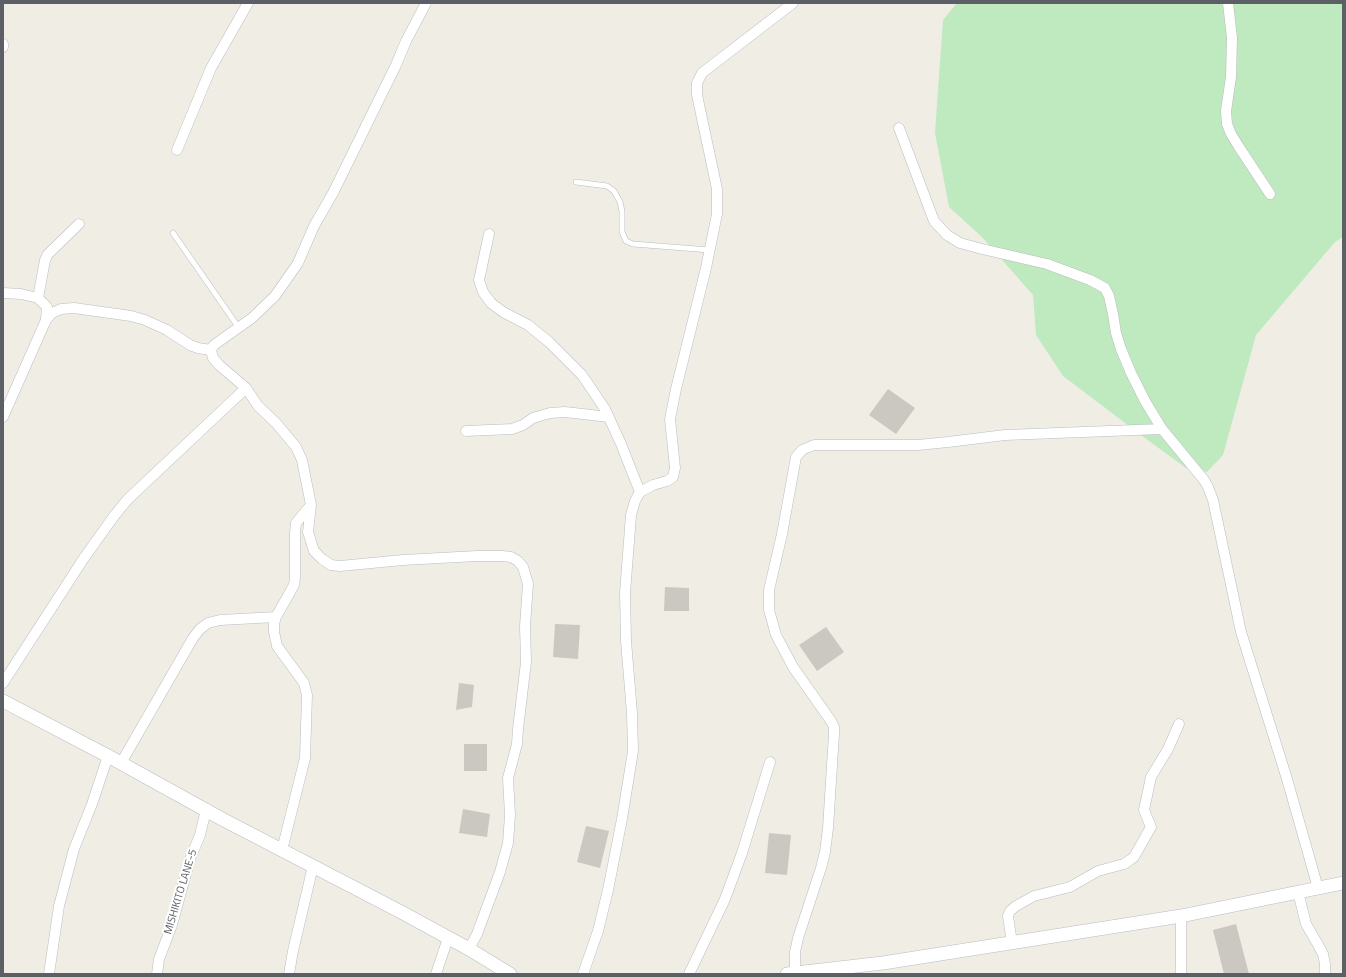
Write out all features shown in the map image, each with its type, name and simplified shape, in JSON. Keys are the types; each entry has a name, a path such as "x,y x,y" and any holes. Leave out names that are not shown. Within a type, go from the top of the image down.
{"street":[{"path":"177,150 211,68 248,3"},
{"path":"426,3 406,41 396,65 333,193 314,226 298,263 275,296 252,318 214,345 211,350 213,358 219,365 246,388 258,406 276,423 296,447 302,460 311,505 308,532 311,544 314,551 331,565 347,566 384,561 502,556 511,557 518,561 523,567 528,584 525,626 526,662 517,744 508,778 510,816 508,843 500,872 469,949"},
{"path":"583,974 598,931 608,890 622,819 633,751 632,713 626,640 625,593 631,515 635,501 640,492 673,477 675,468 670,419 710,250 717,214 717,189 697,95 697,83 702,74 793,3"},
{"path":"1228,3 1232,38 1231,77 1226,111 1227,124 1231,134 1270,194"},
{"path":"899,128 934,221 947,235 960,243 982,250 1047,264 1090,280 1105,288 1112,308 1116,333 1131,373 1145,401 1162,429 1184,457 1200,474 1208,487 1213,500 1241,632 1287,779 1318,888"},
{"path":"38,298 45,260 48,254 79,224"},
{"path":"489,234 479,280 482,292 491,303 503,312 528,325 549,342 582,375 605,409 640,492"},
{"path":"3,293 21,294 38,298 47,307 46,320"},
{"path":"3,417 46,320 52,313 61,309 74,308 131,316 145,320 167,330 190,345 211,350"},
{"path":"3,683 84,558 128,499 246,388"},
{"path":"466,431 512,429 550,412 565,412 608,417"},
{"path":"1162,429 1005,435 918,445 814,445 802,450 796,457 782,534 768,590 769,610 776,635 793,667 831,721 834,727 834,734 825,852 798,938 792,973 883,963 1181,916 1343,883"},
{"path":"282,850 305,758 307,695 304,683 277,646 274,624 276,617 294,585 296,523 311,505"},
{"path":"121,763 192,638 200,629 208,623 220,620 276,617"},
{"path":"3,702 108,756 206,810 403,913 469,949 510,974"},
{"path":"1012,943 1008,926 1008,916 1010,911 1016,906 1034,896 1070,887 1098,871 1124,864 1134,856 1151,827 1144,810 1151,777 1168,749 1178,724"},
{"path":"49,974 59,906 74,849 92,804 108,756"},
{"path":"689,974 726,899 770,762"},
{"name":"MISHIKITO LANE-5","path":"157,974 159,959 172,926 190,859 200,835 206,810"},
{"path":"289,974 313,866"},
{"path":"1298,892 1306,924 1323,954 1325,964 1324,974"},
{"path":"1181,916 1181,974"},
{"path":"436,974 448,938"}],"lane":[{"path":"576,182 607,186 614,191 620,202 622,211 622,232 626,241 633,244 710,250"},
{"path":"173,233 239,328"}],"green space":[{"path":"957,3 1343,3 1343,237 1335,242 1256,335 1223,455 1207,472 1186,468 1063,376 1036,335 1033,295 982,237 949,207 935,133 943,20"}],"building":[{"path":"888,389 915,408 896,434 869,415"},
{"path":"665,587 689,588 689,611 664,611"},
{"path":"555,624 580,625 578,659 553,657"},
{"path":"826,627 844,652 817,671 799,645"},
{"path":"459,683 474,685 472,707 456,710"},
{"path":"464,744 487,744 487,771 464,771"},
{"path":"463,809 490,814 487,837 459,833"},
{"path":"586,826 609,831 600,868 577,862"},
{"path":"769,833 791,835 787,875 765,873"},
{"path":"1236,924 1249,974 1224,974 1213,930"}]}
